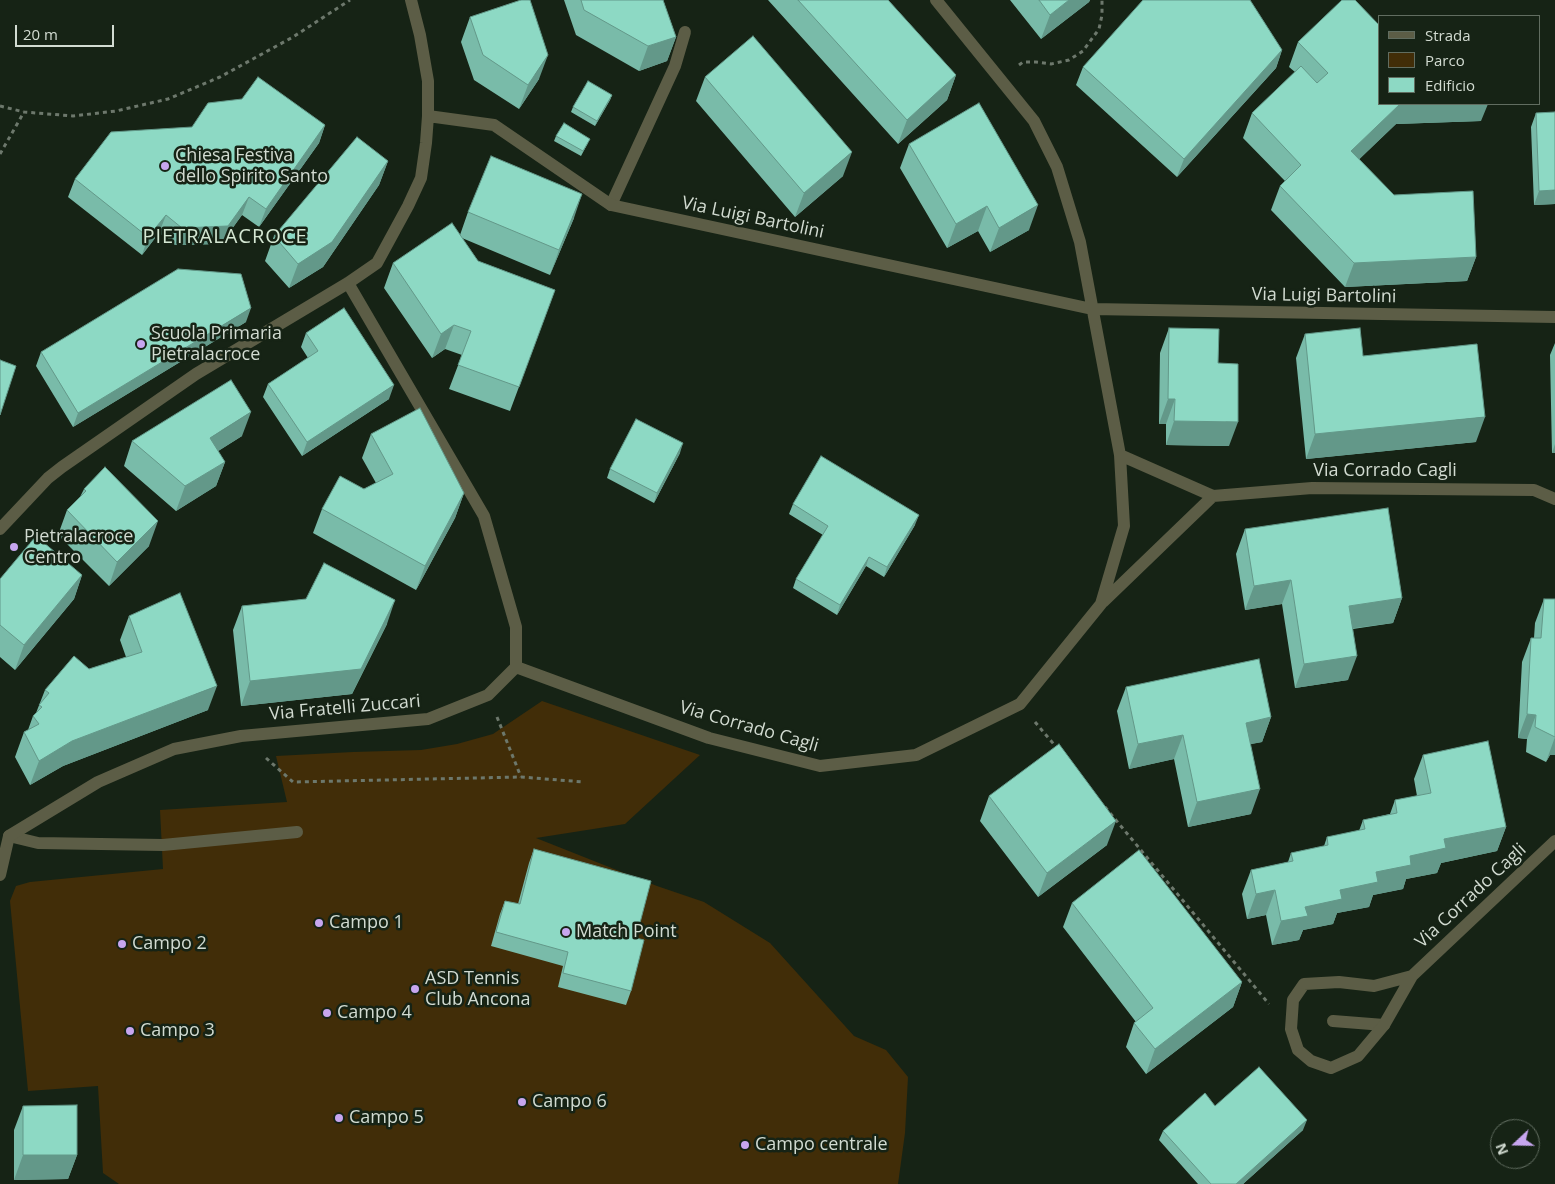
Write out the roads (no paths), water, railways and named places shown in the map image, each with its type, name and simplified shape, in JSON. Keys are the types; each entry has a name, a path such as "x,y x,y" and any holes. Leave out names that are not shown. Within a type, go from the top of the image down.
{"street":[{"path":"0,529 48,478 62,467 196,374 348,283 377,263 421,178 426,143 428,81 420,35 411,0"},
{"path":"936,0 1034,121 1057,167 1080,242 1120,455"},
{"path":"611,205 675,66 685,32"},
{"name":"Via Luigi Bartolini","path":"428,116 494,126 611,205 1092,309 1555,317"},
{"path":"348,283 484,516 516,627 516,667"},
{"name":"Via Corrado Cagli","path":"1101,604 1124,526 1120,455 1213,496 1312,488 1534,490 1555,499"},
{"name":"Via Corrado Cagli","path":"516,667 709,738 820,766 916,755 1020,704 1101,604 1213,496"},
{"name":"Via Fratelli Zuccari","path":"9,836 98,782 174,749 241,736 428,719 488,695 516,667"},
{"path":"0,874 9,836 38,843 163,845 297,832"},
{"name":"Via Corrado Cagli","path":"1412,976 1374,986 1339,982 1304,984 1293,1000 1291,1029 1298,1050 1310,1061 1331,1068 1358,1056 1384,1025 1412,976 1555,841"},
{"path":"1333,1021 1384,1025"}],"place":[{"name":"Chiesa Festiva dello Spirito Santo","path":"165,166"},
{"name":"Scuola Primaria Pietralacroce","path":"141,344"},
{"name":"Pietralacroce Centro","path":"14,547"},
{"name":"Campo 1","path":"319,923"},
{"name":"Match Point","path":"566,932"},
{"name":"Campo 2","path":"122,944"},
{"name":"ASD Tennis Club Ancona","path":"415,989"},
{"name":"Campo 4","path":"327,1013"},
{"name":"Campo 3","path":"130,1031"},
{"name":"Campo 6","path":"522,1102"},
{"name":"Campo 5","path":"339,1118"},
{"name":"Campo centrale","path":"745,1145"}],"district":[{"name":"PIETRALACROCE","path":"225,237"}]}
